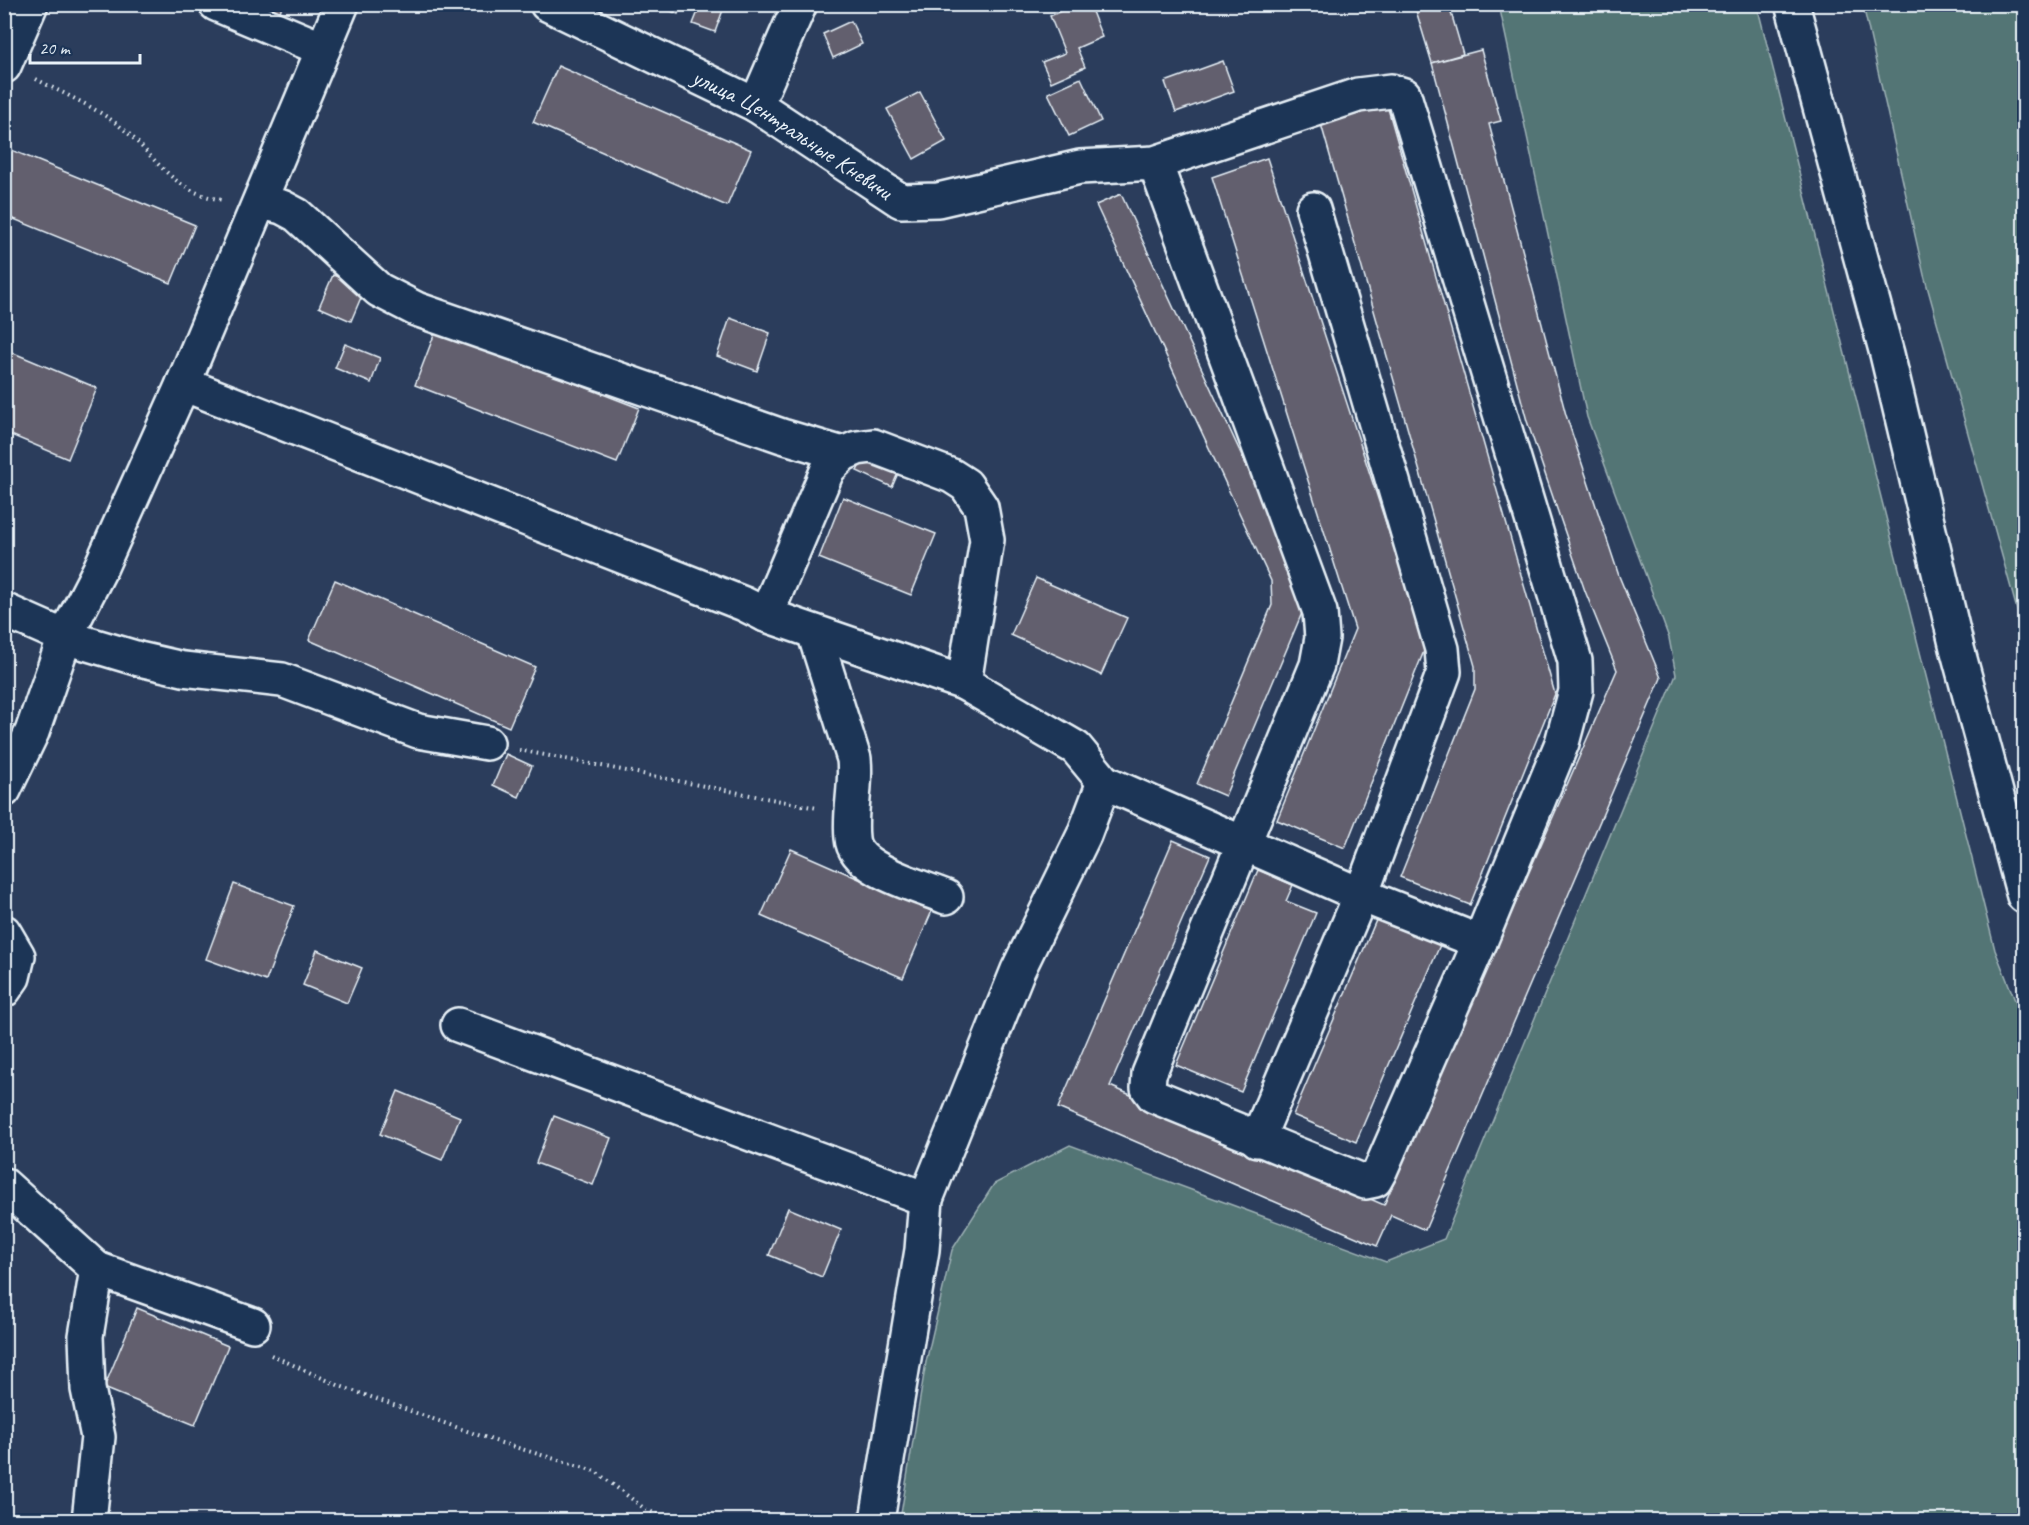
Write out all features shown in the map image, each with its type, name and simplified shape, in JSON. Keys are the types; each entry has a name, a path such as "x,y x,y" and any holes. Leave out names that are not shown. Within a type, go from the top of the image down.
{"street":[{"path":"5,64 31,4"},
{"path":"216,4 323,49"},
{"path":"4,790 32,732 66,637 100,569 183,384 342,4"},
{"name":"улица Центральные Кневичи","path":"547,4 756,105 901,201 938,200 1080,167 1155,163 1358,95 1391,91 1404,95 1412,112 1575,661 1576,691 1562,743 1480,942"},
{"path":"756,105 800,4"},
{"path":"1792,4 1890,365 1957,648 2025,896"},
{"path":"183,384 744,603 766,615 964,684 1076,748 1104,782 1244,845 1361,895 1480,942 1375,1180 1365,1182 1257,1140 1154,1096 1148,1088 1149,1074 1244,845 1317,665 1322,638 1320,612 1155,163"},
{"path":"260,202 282,207 297,215 380,290 416,309 782,436 843,454"},
{"path":"1257,1140 1361,895 1444,672 1442,649 1313,209"},
{"path":"766,615 828,469 843,454 856,448 873,446 952,476 966,485 981,507 987,540 964,684"},
{"path":"4,610 66,637 139,659 183,669 282,680 418,731 487,743"},
{"path":"814,632 854,759 856,780 852,838 855,852 867,864 946,897"},
{"path":"877,1521 922,1250 926,1199 1018,970 1084,835 1104,782"},
{"path":"4,932 18,956 13,977 4,990"},
{"path":"458,1025 704,1114 926,1199"},
{"path":"4,1185 97,1269 253,1325"},
{"path":"89,1521 98,1437 88,1389 86,1336 97,1269"}],"path":[{"path":"5,64 115,122 131,135 164,172 190,189 218,200 260,202"},
{"path":"487,743 853,816"},
{"path":"253,1325 263,1351 340,1386 498,1442 595,1471 645,1509 669,1521"}],"green space":[{"path":"1499,5 1757,5 1995,950 2024,1023 2024,1520 900,1520 926,1362 952,1250 994,1184 1070,1145 1386,1262 1444,1239 1676,675 1669,638 1587,417"},
{"path":"1863,5 2024,5 2024,635 1924,275"}],"building":[{"path":"257,4 283,4 279,14"},
{"path":"654,4 682,4 678,14"},
{"path":"701,4 723,10 715,32 693,24"},
{"path":"1076,4 1089,4 1102,37 1077,48 1085,67 1051,82 1042,62 1065,53 1050,16"},
{"path":"1414,4 1465,4 1450,9 1463,54 1432,63"},
{"path":"851,21 862,44 833,58 823,34"},
{"path":"1481,50 1501,121 1489,124 1566,415 1619,576 1661,678 1425,1230 1391,1215 1377,1246 1058,1108 1173,840 1210,856 1110,1086 1384,1205 1617,670 1585,591 1527,421 1432,63"},
{"path":"1223,61 1234,91 1176,112 1165,82"},
{"path":"558,66 751,150 727,206 533,122"},
{"path":"1081,78 1101,121 1069,136 1048,93"},
{"path":"920,92 946,141 914,159 887,109"},
{"path":"1387,105 1555,694 1470,905 1400,877 1475,689 1475,666 1321,124"},
{"path":"4,147 195,225 171,283 4,215"},
{"path":"1267,158 1426,646 1345,848 1277,820 1355,629 1212,177"},
{"path":"1121,194 1307,601 1225,796 1197,784 1272,605 1271,581 1096,205"},
{"path":"333,275 365,288 351,321 319,307"},
{"path":"730,318 770,333 757,371 717,356"},
{"path":"436,330 639,408 617,463 415,385"},
{"path":"345,344 380,358 371,383 335,368"},
{"path":"4,349 97,388 68,459 4,432"},
{"path":"864,457 898,473 892,487 857,471"},
{"path":"843,497 936,534 911,595 819,558"},
{"path":"1036,578 1127,618 1101,675 1011,635"},
{"path":"335,580 535,667 509,727 309,640"},
{"path":"506,754 532,766 519,797 493,785"},
{"path":"791,849 932,911 903,978 761,916"},
{"path":"1258,870 1293,885 1286,901 1316,913 1241,1092 1176,1065"},
{"path":"234,884 294,906 266,981 206,959"},
{"path":"1377,918 1440,945 1356,1142 1293,1115"},
{"path":"317,950 362,968 347,1003 303,985"},
{"path":"398,1091 460,1117 442,1160 380,1134"},
{"path":"554,1116 611,1138 593,1185 536,1163"},
{"path":"788,1208 841,1230 822,1277 769,1255"},
{"path":"137,1308 228,1346 195,1425 104,1388"}]}
